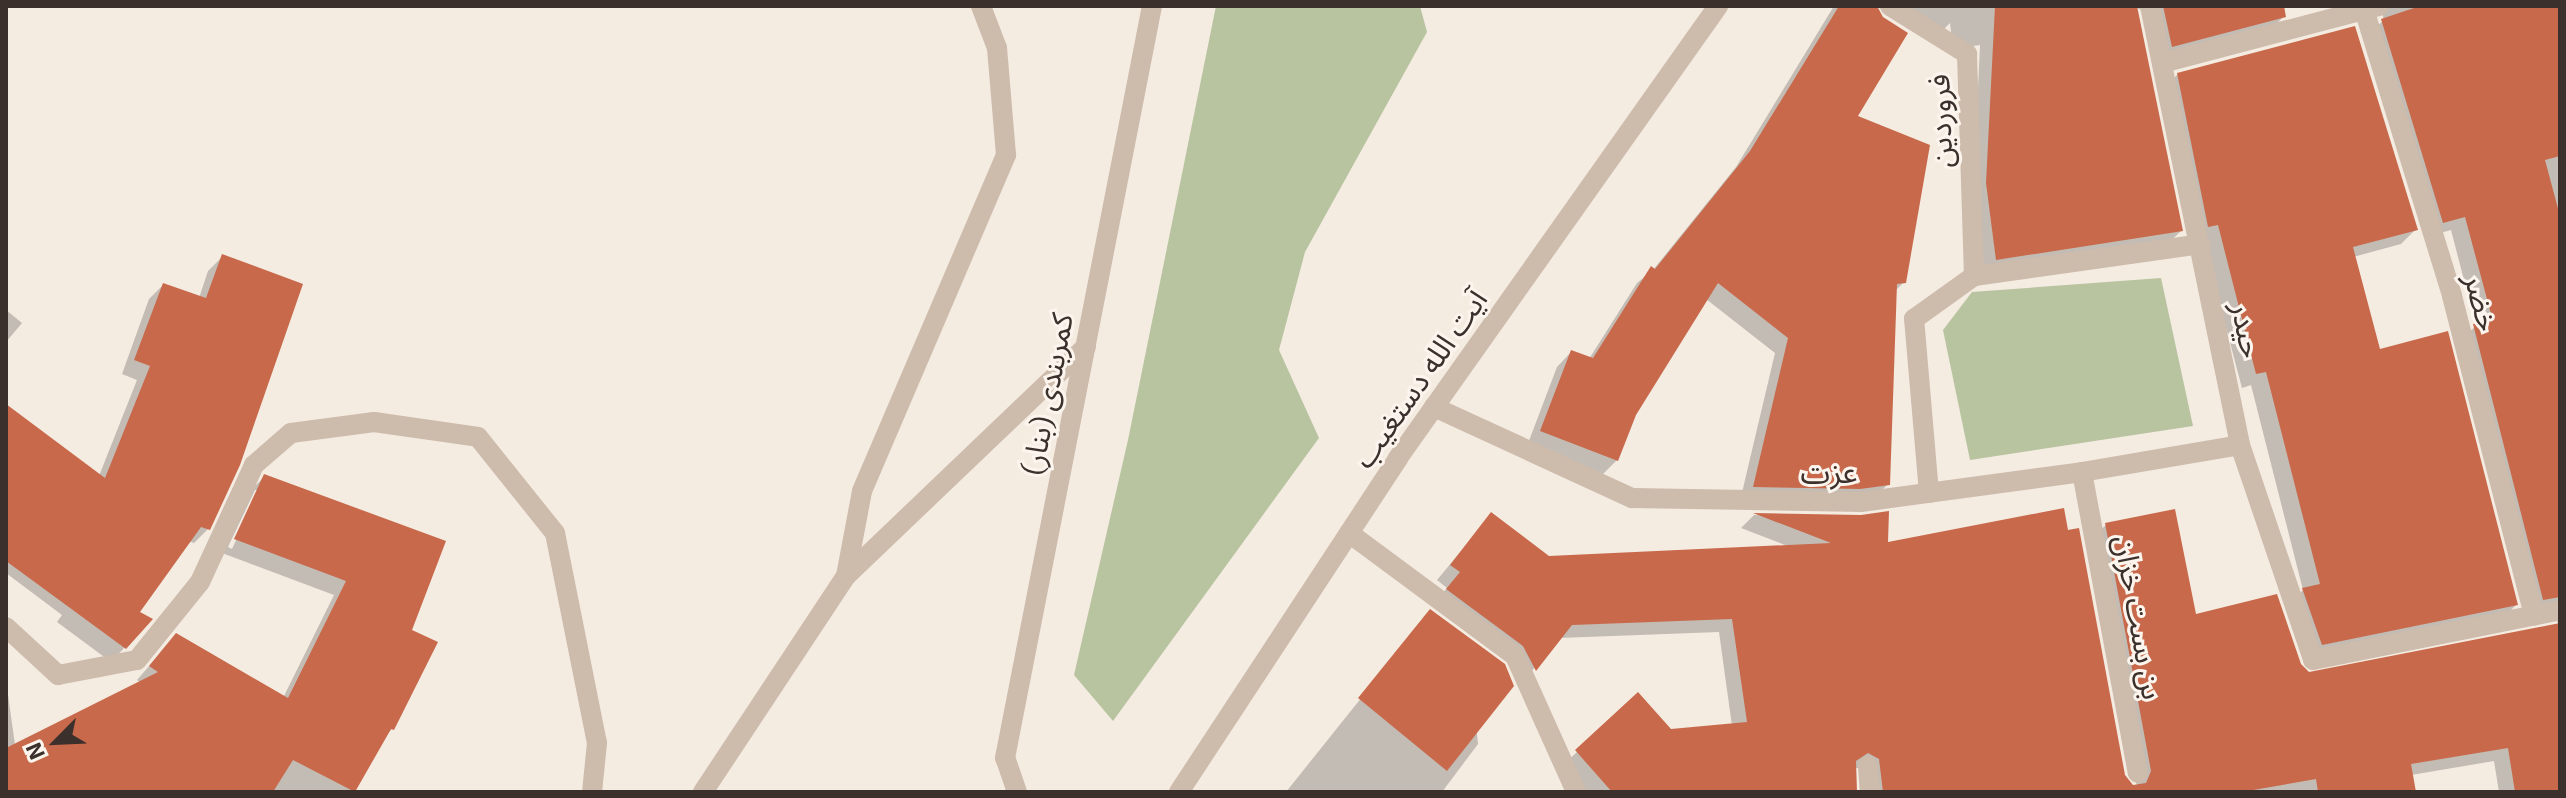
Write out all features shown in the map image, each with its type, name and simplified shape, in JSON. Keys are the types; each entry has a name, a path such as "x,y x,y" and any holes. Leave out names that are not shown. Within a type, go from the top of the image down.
{"street":[{"path":"846,576 862,491 1006,155 997,48 981,6"},
{"name":"کمربندی (بنار)","path":"1017,792 1005,758 1152,6"},
{"name":"آیت الله دستغیب","path":"1179,792 1434,407 1718,6"},
{"name":"فروردین","path":"1890,6 1967,54 1974,276"},
{"name":"حیدر","path":"2150,6 2240,445 2313,660 2534,616"},
{"path":"2162,63 2369,8"},
{"name":"خضر","path":"2369,8 2452,296 2534,616"},
{"path":"1929,493 1914,319 1974,276 2201,244"},
{"path":"703,792 846,576 1086,347"},
{"name":"عزت","path":"1434,407 1632,498 1861,502 2082,472 2240,445"},
{"path":"6,627 58,675 137,660 200,582 254,465 291,433 374,422 478,437 555,533 597,743 592,792"},
{"name":"بن بست خزان","path":"2082,472 2138,773"},
{"path":"1349,533 1515,656 1576,792"},
{"path":"2534,616 2560,610"},
{"path":"1868,766 1870,792"}],"green space":[{"path":"1216,6 1420,6 1427,32 1305,252 1279,350 1319,438 1113,721 1074,675 1128,440"},
{"path":"2161,278 2193,426 1970,460 1943,330 1972,292"}],"building":[{"path":"1839,6 1877,6 1883,17 1908,33 1858,116 1930,145 1906,283 1897,284 1890,485 1860,489 1753,487 1788,338 1718,283 1636,415 1618,461 1540,431 1571,350 1593,358 1651,266 1655,269 1750,151"},
{"path":"1995,6 2137,6 2183,231 1996,260 1986,183"},
{"path":"2163,6 2284,6 2286,17 2172,47"},
{"path":"2420,6 2560,6 2560,156 2545,160 2560,216 2560,597 2543,600 2473,324 2488,320 2487,316 2491,314 2465,217 2443,223 2381,19"},
{"path":"2355,26 2418,230 2353,247 2380,349 2448,331 2518,605 2322,645 2302,588 2320,584 2266,372 2256,374 2218,225 2208,227 2177,73"},
{"path":"222,254 303,284 240,465 210,530 201,527 140,612 153,619 126,649 6,561 6,404 105,478 150,366 134,360 163,283 206,298"},
{"path":"264,474 446,541 412,630 438,642 394,730 391,729 355,792 293,760 273,792 6,792 6,748 158,672 149,666 176,633 288,698 346,581 234,539"},
{"path":"2064,508 2068,530 2079,528 2125,775 2133,785 2146,783 2151,771 2105,523 2175,509 2196,614 2277,594 2301,664 2309,672 2560,623 2560,792 2515,792 2508,748 2411,764 2416,792 2318,792 2316,779 2242,792 1883,792 1879,759 1868,753 1856,761 1857,792 1612,792 1575,750 1638,692 1671,729 1747,722 1732,619 1572,625 1536,671 1523,646 1446,589 1460,572 1450,565 1491,512 1549,556 1831,543 1753,513 1861,515 1889,511 1888,542"},
{"path":"1430,609 1505,664 1514,686 1447,771 1358,698"}]}
